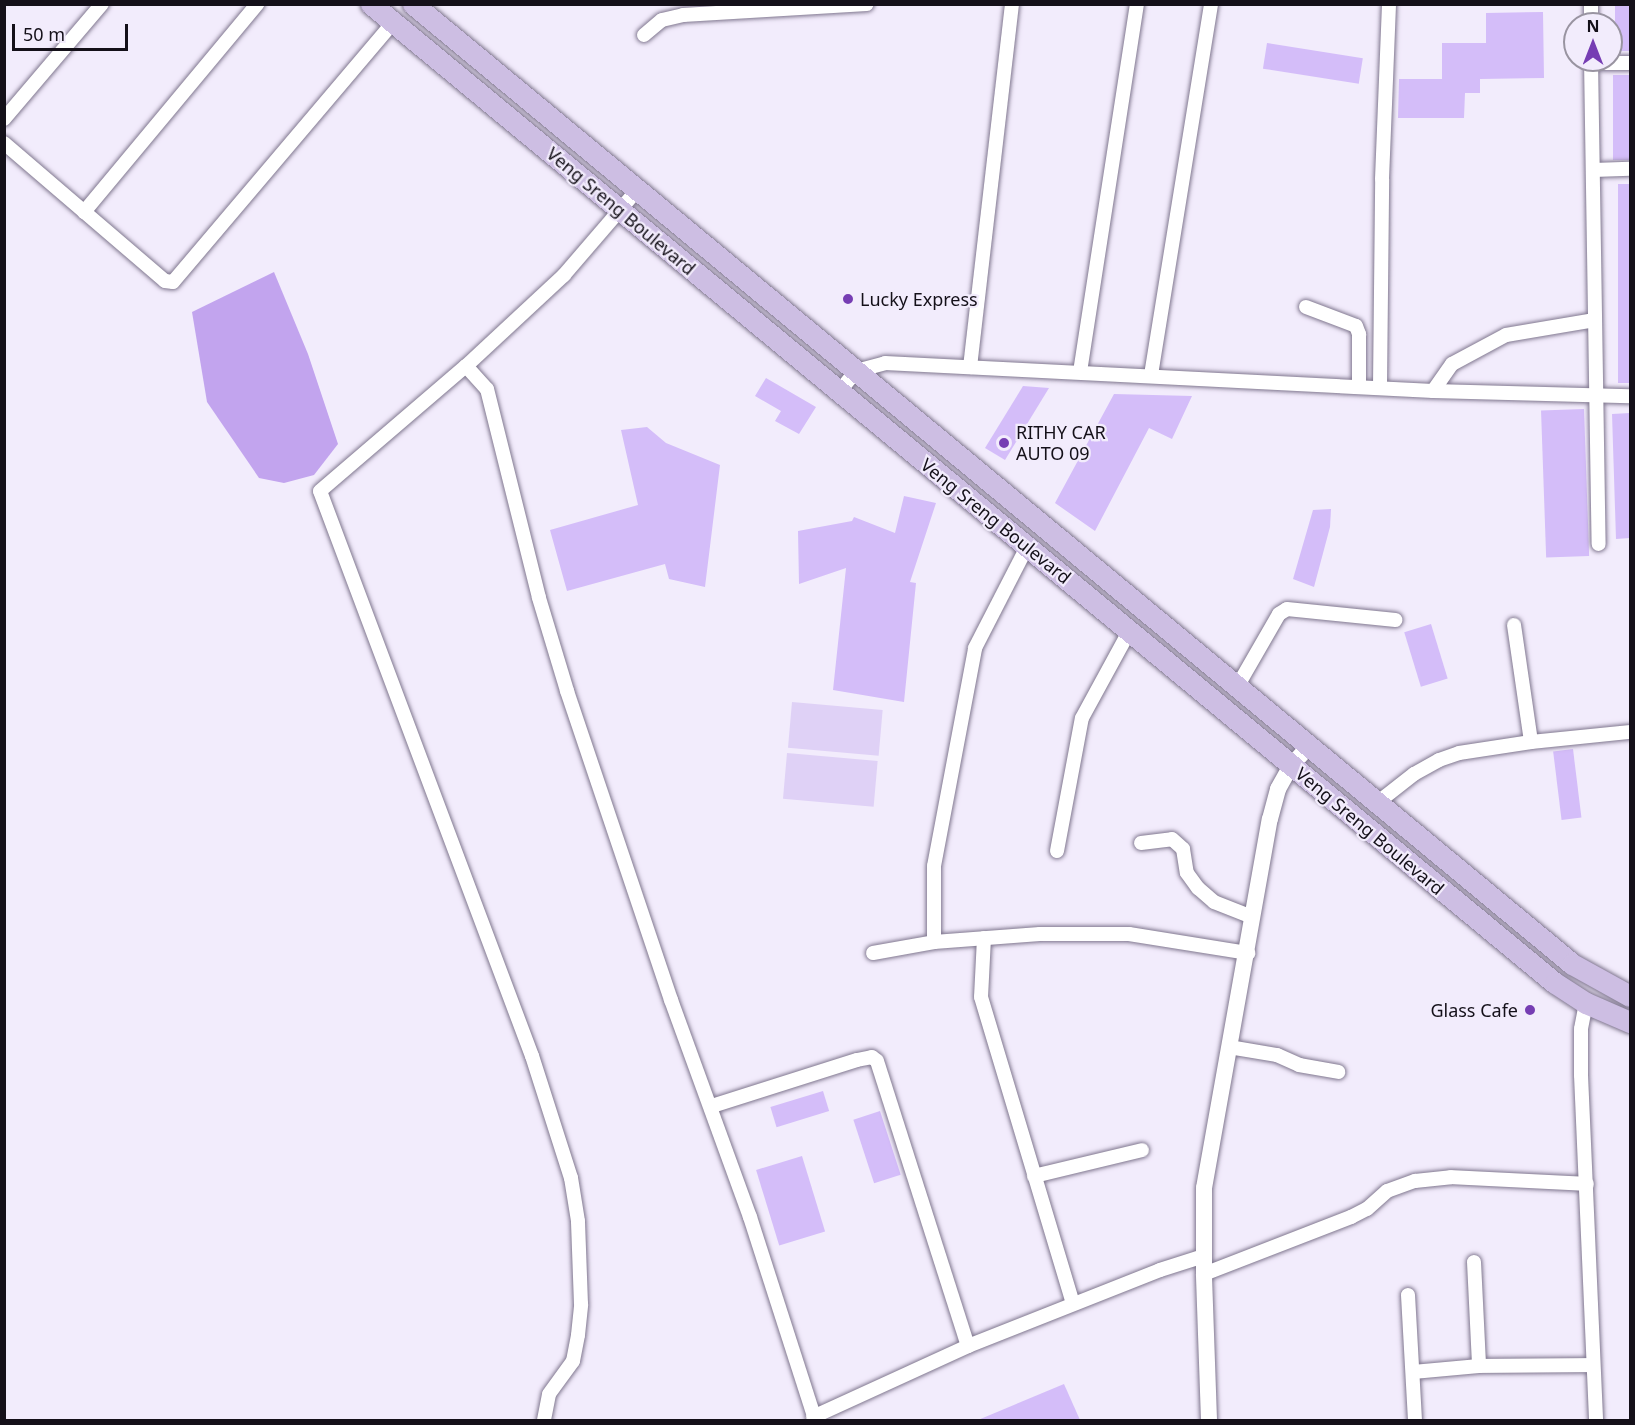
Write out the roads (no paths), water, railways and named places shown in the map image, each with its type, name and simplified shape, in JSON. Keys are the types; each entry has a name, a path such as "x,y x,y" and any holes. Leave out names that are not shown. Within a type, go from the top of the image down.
{"main road":[{"name":"Veng Sreng Boulevard","path":"371,4 1555,983 1586,1003 1630,1022"},
{"name":"Veng Sreng Boulevard","path":"413,4 1572,964 1630,996"}],"street":[{"path":"4,119 102,4"},
{"path":"84,212 257,4"},
{"path":"644,35 662,20 683,15 867,4"},
{"path":"970,367 1012,4"},
{"path":"1080,372 1137,4"},
{"path":"1151,375 1211,4"},
{"path":"1380,387 1382,179 1389,4"},
{"path":"4,143 165,281 173,282 393,22"},
{"path":"1591,72 1599,544"},
{"path":"1593,170 1630,169"},
{"path":"544,1420 549,1394 573,1361 578,1335 581,1304 578,1221 572,1178 532,1056 320,491 466,366 564,275 637,190"},
{"path":"1306,306 1356,326 1359,334 1359,386"},
{"path":"1432,391 1452,364 1506,335 1595,320"},
{"path":"839,392 856,371 885,363 1432,391 1630,396"},
{"path":"466,366 487,389 539,598 567,691 671,1000 712,1106 750,1217 814,1419 968,1346 1073,1303 1204,1256"},
{"path":"934,942 934,866 975,648 1027,547"},
{"path":"1238,687 1279,614 1287,609 1395,620"},
{"path":"1514,625 1531,742"},
{"path":"1057,851 1082,718 1130,630"},
{"path":"1377,803 1414,774 1439,760 1459,753 1531,742 1630,732"},
{"path":"1209,1420 1204,1275 1204,1188 1248,953 1252,917 1270,819 1278,789 1291,766 1309,746"},
{"path":"1141,843 1172,839 1184,849 1187,873 1198,888 1214,902 1252,917"},
{"path":"873,953 934,942 1040,934 1129,934 1248,953"},
{"path":"984,938 981,997 1073,1303"},
{"path":"1586,1003 1581,1029 1581,1075 1596,1420"},
{"path":"1229,1047 1277,1055 1299,1065 1338,1072"},
{"path":"712,1106 856,1060 872,1057 877,1061 968,1346"},
{"path":"1034,1176 1142,1150"},
{"path":"1204,1275 1352,1217 1367,1209 1387,1191 1415,1181 1451,1177 1587,1184"},
{"path":"1474,1262 1479,1366"},
{"path":"1408,1295 1415,1420"},
{"path":"1413,1372 1479,1366 1593,1365"}],"place":[{"name":"Lucky Express","path":"848,299"},
{"name":"RITHY CAR AUTO 09","path":"1004,443"},
{"name":"Glass Cafe","path":"1530,1010"}]}
